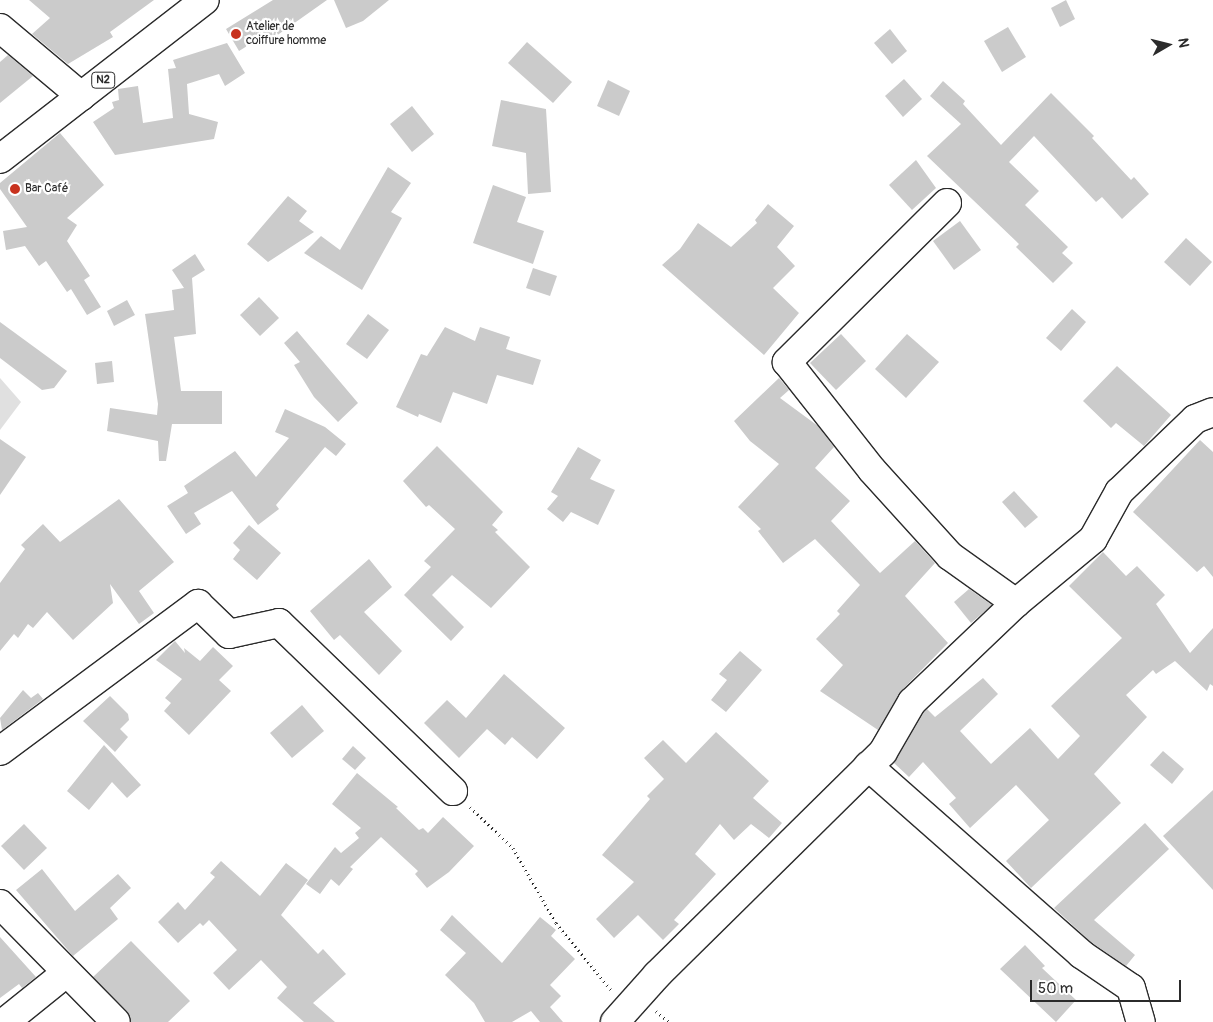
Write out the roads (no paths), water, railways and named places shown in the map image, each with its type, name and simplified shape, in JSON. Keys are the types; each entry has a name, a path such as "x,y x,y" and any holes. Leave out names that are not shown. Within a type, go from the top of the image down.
{"main road":[{"name":"N2","path":"0,159 205,0"},
{"path":"0,28 81,96"},
{"path":"947,203 787,362 872,470 950,556 1016,603"},
{"path":"621,1015 883,752 912,702 1016,603 1093,539 1119,492 1195,419 1213,412"},
{"path":"0,751 198,604 229,634 279,623 452,791"},
{"path":"868,766 1081,954 1131,988 1141,1022"},
{"path":"0,904 116,1022"},
{"path":"5,1022 66,973"}],"place":[{"name":"Atelier de coiffure homme","path":"236,34"},
{"name":"Bar Café","path":"15,189"}]}
